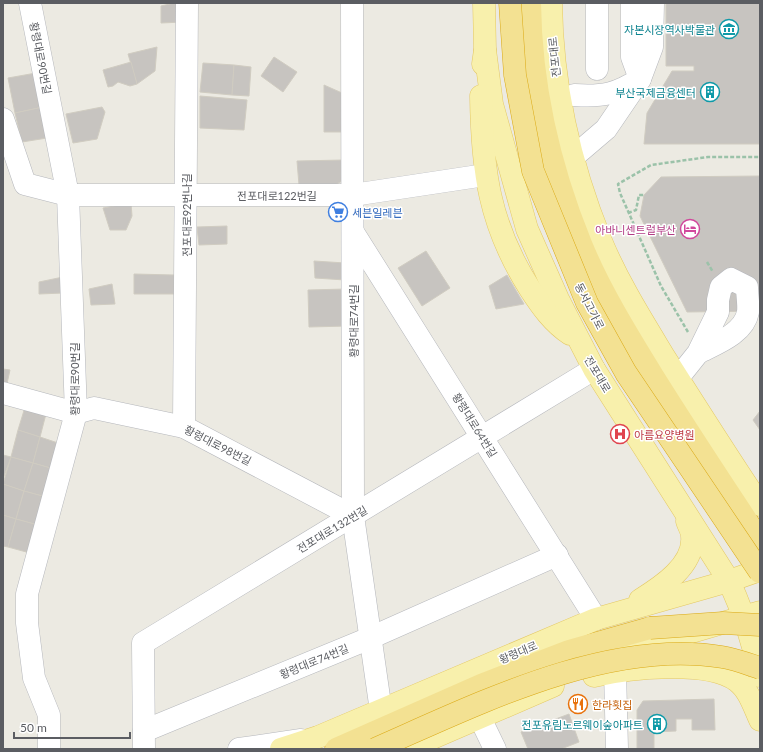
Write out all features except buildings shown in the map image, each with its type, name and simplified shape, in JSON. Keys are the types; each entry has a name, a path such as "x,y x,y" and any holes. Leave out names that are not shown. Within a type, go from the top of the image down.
{"highway":[{"name":"동서고가로","path":"510,3 515,75 533,171 587,303 626,373 760,571"},
{"name":"동서고가로","path":"530,3 538,92 554,170 581,245 618,320 690,435 760,541"},
{"path":"336,749 481,685 569,651 650,628 723,623 756,617"},
{"path":"376,749 470,707 552,676 642,655 683,653 723,657 760,668"}],"main road":[{"path":"484,3 485,50 480,88 482,136 485,175 498,224 522,277 541,306 559,327 579,340"},
{"name":"전포대로","path":"551,3 552,42 559,96 572,158 601,242 638,314 712,434 760,505"},
{"name":"전포대로","path":"485,50 492,104 527,229 558,299 594,369 729,581 756,617"},
{"path":"621,612 658,589 679,569 689,556 692,535 678,499"},
{"name":"황령대로","path":"281,749 318,737 381,711 596,619 760,571"},
{"path":"407,749 555,684 613,655 756,617 760,676"},
{"path":"555,684 615,671 653,668 693,669 725,673 738,682 749,694 760,720"}],"street":[{"name":"황령대로90번길","path":"30,3 68,195 76,412 27,594 27,623 34,678 49,715 49,749"},
{"name":"전포대로92번나길","path":"184,427 187,3"},
{"name":"황령대로74번길","path":"352,3 353,516 381,711"},
{"path":"597,3 597,69"},
{"path":"632,3 632,56 640,79"},
{"path":"572,158 606,129 640,79 652,47 653,3"},
{"path":"574,96 597,97 622,90 640,79"},
{"name":"전포대로122번길","path":"3,119 25,184 68,195 353,195 485,175"},
{"name":"황령대로64번길","path":"353,232 596,619"},
{"path":"678,378 699,352"},
{"name":"전포대로132번길","path":"258,684 144,740 143,644 594,369"},
{"name":"황령대로98번길","path":"3,393 76,412 94,408 184,427 353,516"},
{"name":"황령대로74번길","path":"258,684 370,638 557,555"},
{"path":"615,671 617,749"},
{"path":"480,718 495,749"},
{"path":"239,749 318,737"}],"path":[{"path":"699,352 661,286 628,213 618,184 651,165 708,157 760,157"},
{"path":"628,213 636,210 639,195 644,195"}],"place":[{"name":"자본시장역사박물관","path":"729,29"},
{"name":"부산국제금융센터","path":"710,92"},
{"name":"세븐일레븐","path":"338,212"},
{"name":"아바니센트럴부산","path":"690,229"},
{"name":"아름요양병원","path":"620,434"},
{"name":"한라횟집","path":"578,704"},
{"name":"전포유림노르웨이숲아파트","path":"657,724"}]}
